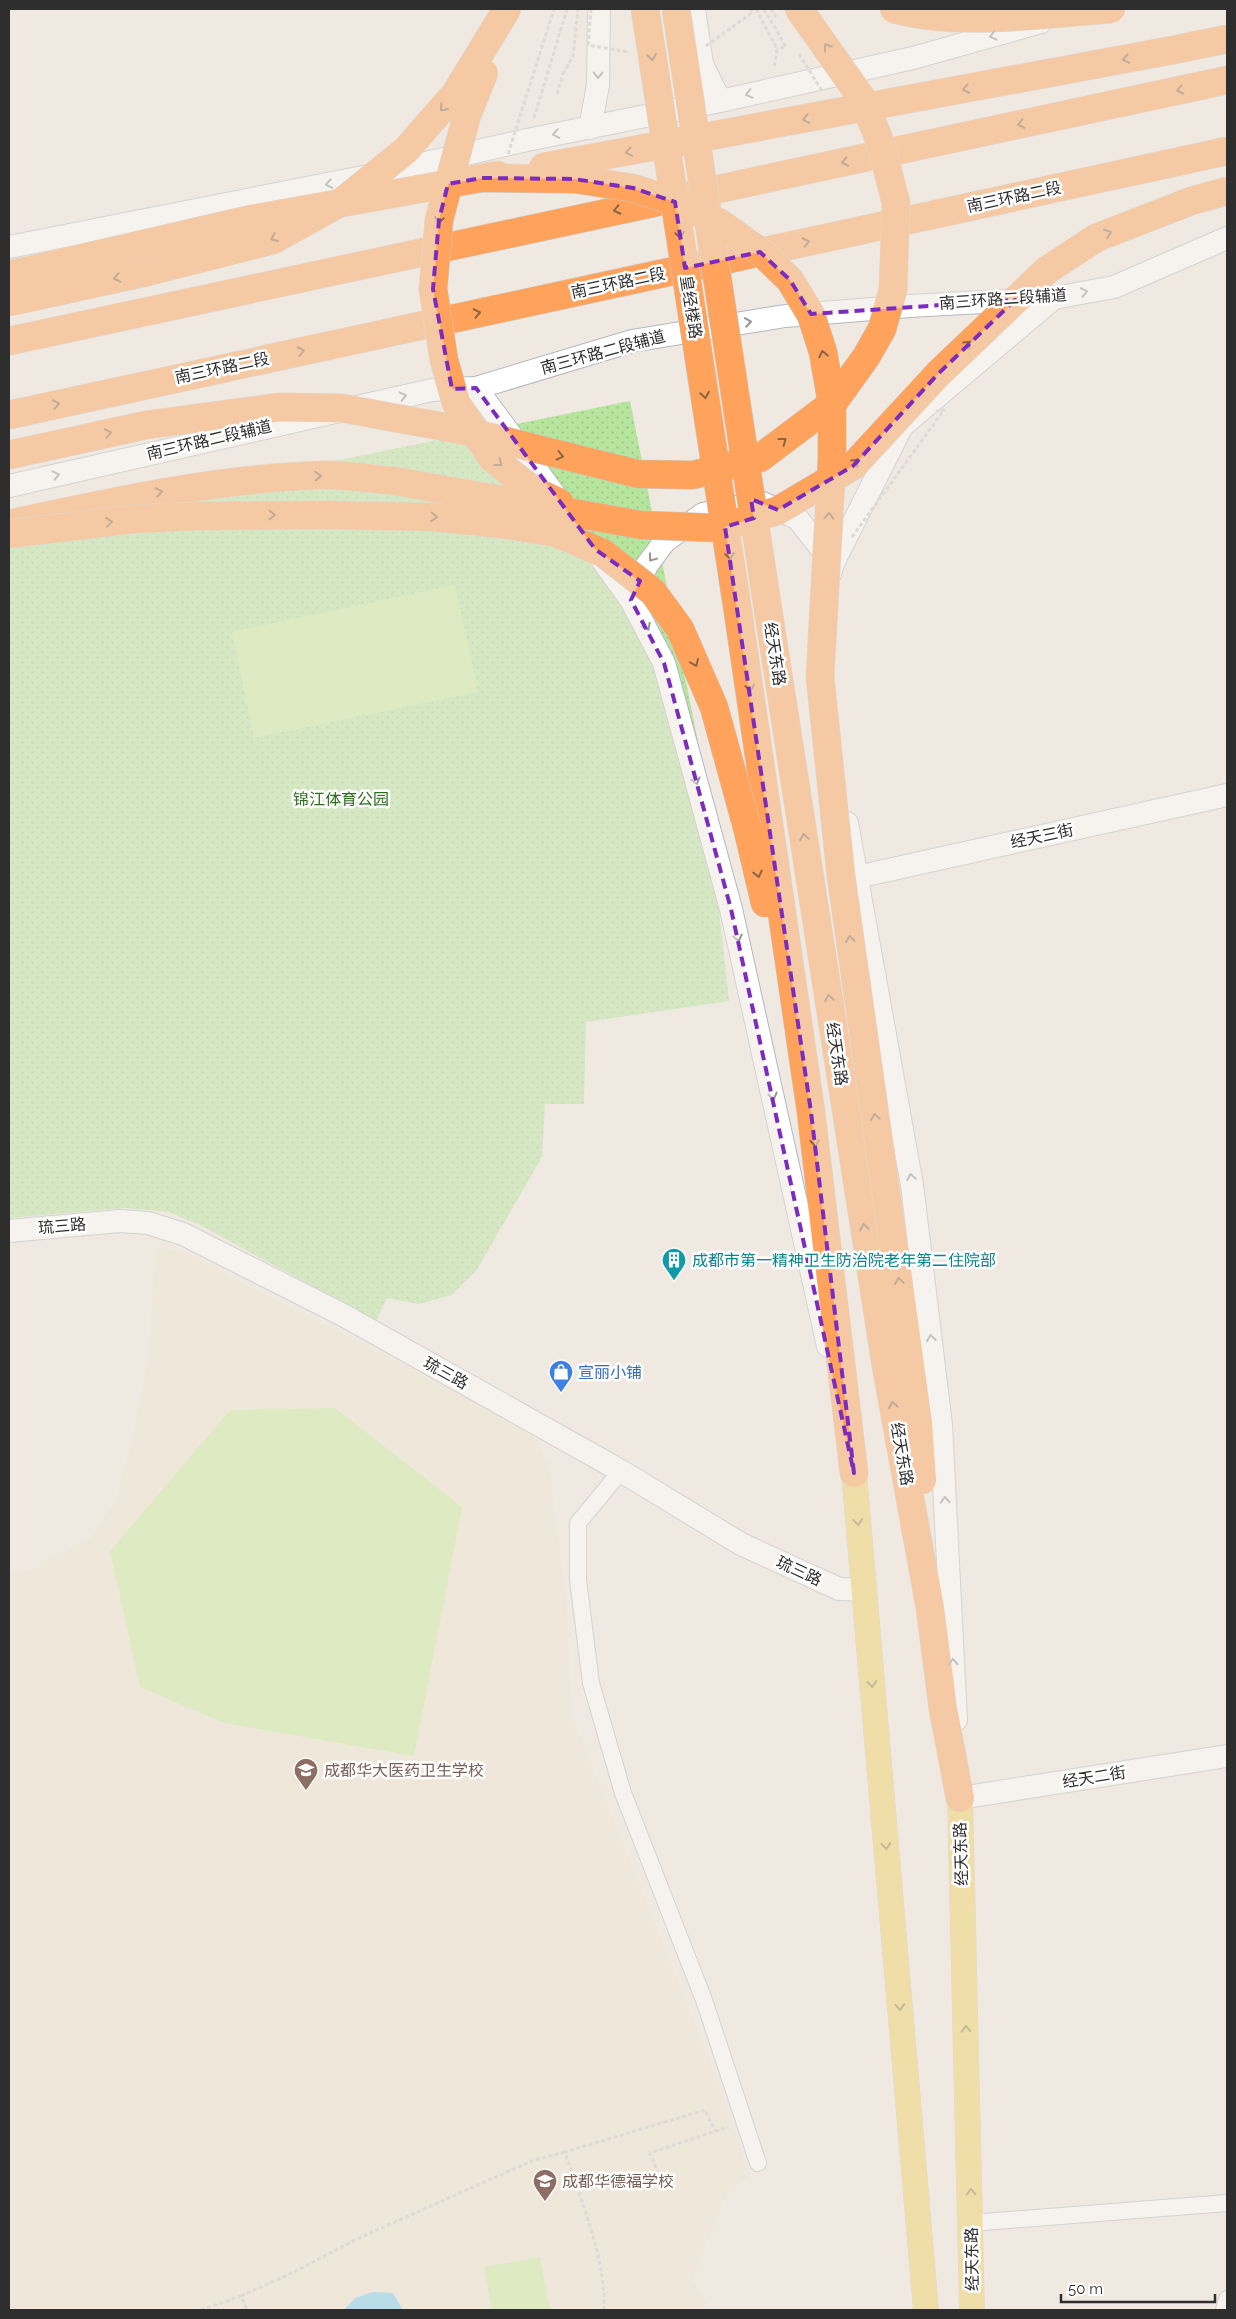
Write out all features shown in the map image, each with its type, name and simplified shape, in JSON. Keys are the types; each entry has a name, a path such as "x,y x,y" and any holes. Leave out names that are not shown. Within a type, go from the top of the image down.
{"highway":[{"path":"9,302 148,272 273,240 343,201 406,150 455,94 507,9"},
{"path":"511,9 467,115 438,220 433,289 444,360 456,403 492,458 534,490 584,515"},
{"name":"皇经楼路","path":"645,9 737,605"},
{"name":"皇经楼路","path":"676,9 767,603"},
{"path":"9,455 146,425 280,407 341,408 461,430 638,474 693,475 760,458 833,403 866,357 882,329 892,290 896,203 881,144 863,100 799,9"},
{"path":"894,9 949,17 1004,17 1111,9"},
{"path":"9,275 252,219 1227,39"},
{"path":"9,341 1227,80"},
{"name":"南三环路二段","path":"9,415 1227,150"},
{"path":"482,178 574,180 633,188 676,202 720,223 762,253 790,280 811,315 823,352 832,404 832,461 820,678 841,876 918,1423 930,1608"},
{"path":"9,524 134,496 269,478 326,475 396,481 641,525 719,528 776,511 853,466 938,374 1047,270 1096,238 1191,201 1227,191"},
{"path":"9,534 134,519 202,516 327,515 432,517 501,524 556,533 603,553 610,558 653,592 680,629 714,707 747,827 811,1112"},
{"name":"经天东路","path":"767,603 886,1366 930,1608 942,1709 960,1798"},
{"name":"经天东路","path":"737,605 811,1112 854,1473"}],"main road":[{"name":"经天东路","path":"854,1473 926,2310"},
{"name":"经天东路","path":"960,1798 972,2223 972,2310"}],"street":[{"path":"590,128 598,85 599,9"},
{"path":"694,9 702,64 720,101"},
{"path":"9,248 373,175 527,140 720,101 771,88 913,58 1090,9"},
{"name":"南三环路二段辅道","path":"9,486 432,390 476,388 632,342 786,316 910,306 1054,298 1114,287 1227,238"},
{"path":"960,1798 941,1424 912,1185 813,630 833,563 902,426 1054,298"},
{"path":"476,388 632,600 664,663 732,909 812,1271 854,1473"},
{"path":"632,600 647,565 665,541 702,514 760,502 797,518 833,563"},
{"name":"经天三街","path":"857,876 1227,794"},
{"name":"琉三路","path":"9,1231 120,1221 148,1223 183,1234 343,1315 621,1471 741,1544 839,1589 864,1590"},
{"path":"621,1471 578,1523 578,1580 591,1683 623,1793 704,2000 758,2163"},
{"name":"经天二街","path":"960,1798 1227,1756"},
{"path":"972,2223 1227,2203"},
{"path":"1224,2310 1227,2299"}],"path":[{"path":"508,156 554,9"},
{"path":"527,140 567,9"},
{"path":"557,94 563,74 573,56 578,9"},
{"path":"591,9 588,45 633,53"},
{"path":"706,46 753,12 750,9"},
{"path":"756,9 778,49 771,88"},
{"path":"764,9 786,47 778,49"},
{"path":"201,2310 241,2296 296,2272 357,2239 534,2160 705,2110 715,2131"},
{"path":"663,2186 650,2153 727,2128 743,2118"},
{"path":"565,2152 599,2259 605,2295 604,2310"},
{"path":"241,2296 247,2310"}],"highlighted area":[{"path":"482,178 574,179 633,188 675,202 685,268 760,252 790,280 811,314 1015,300 938,374 853,466 778,510 751,499 754,518 725,527 811,1112 854,1473 731,909 664,663 631,600 640,581 595,549 476,388 452,389 433,289 439,220 448,184"}],"shaded area":[{"name":"成都华大医药卫生学校","path":"156,1247 183,1252 528,1428 549,1464 567,1605 572,1715 721,2088 749,2176 727,2194 692,2280 708,2304 701,2310 9,2310 9,1573 31,1570 90,1539 116,1499 131,1444 147,1365"}],"green space":[{"name":"锦江体育公园","path":"630,401 703,767 729,1001 586,1022 584,1104 545,1104 542,1157 476,1271 451,1295 419,1304 387,1298 376,1321 202,1226 169,1212 125,1208 9,1218 9,527"},
{"path":"455,585 478,692 254,738 232,632"},
{"path":"335,1408 462,1507 414,1756 224,1723 140,1687 110,1551 230,1410"},
{"path":"540,2257 550,2310 492,2310 484,2267"}],"water":[{"path":"373,2292 393,2293 403,2310 344,2310 355,2298"}],"place":[{"name":"成都市第一精神卫生防治院老年第二住院部","path":"674,1281"},
{"name":"宣丽小铺","path":"561,1393"},
{"name":"成都华大医药卫生学校","path":"306,1791"},
{"name":"成都华德福学校","path":"545,2202"}]}
